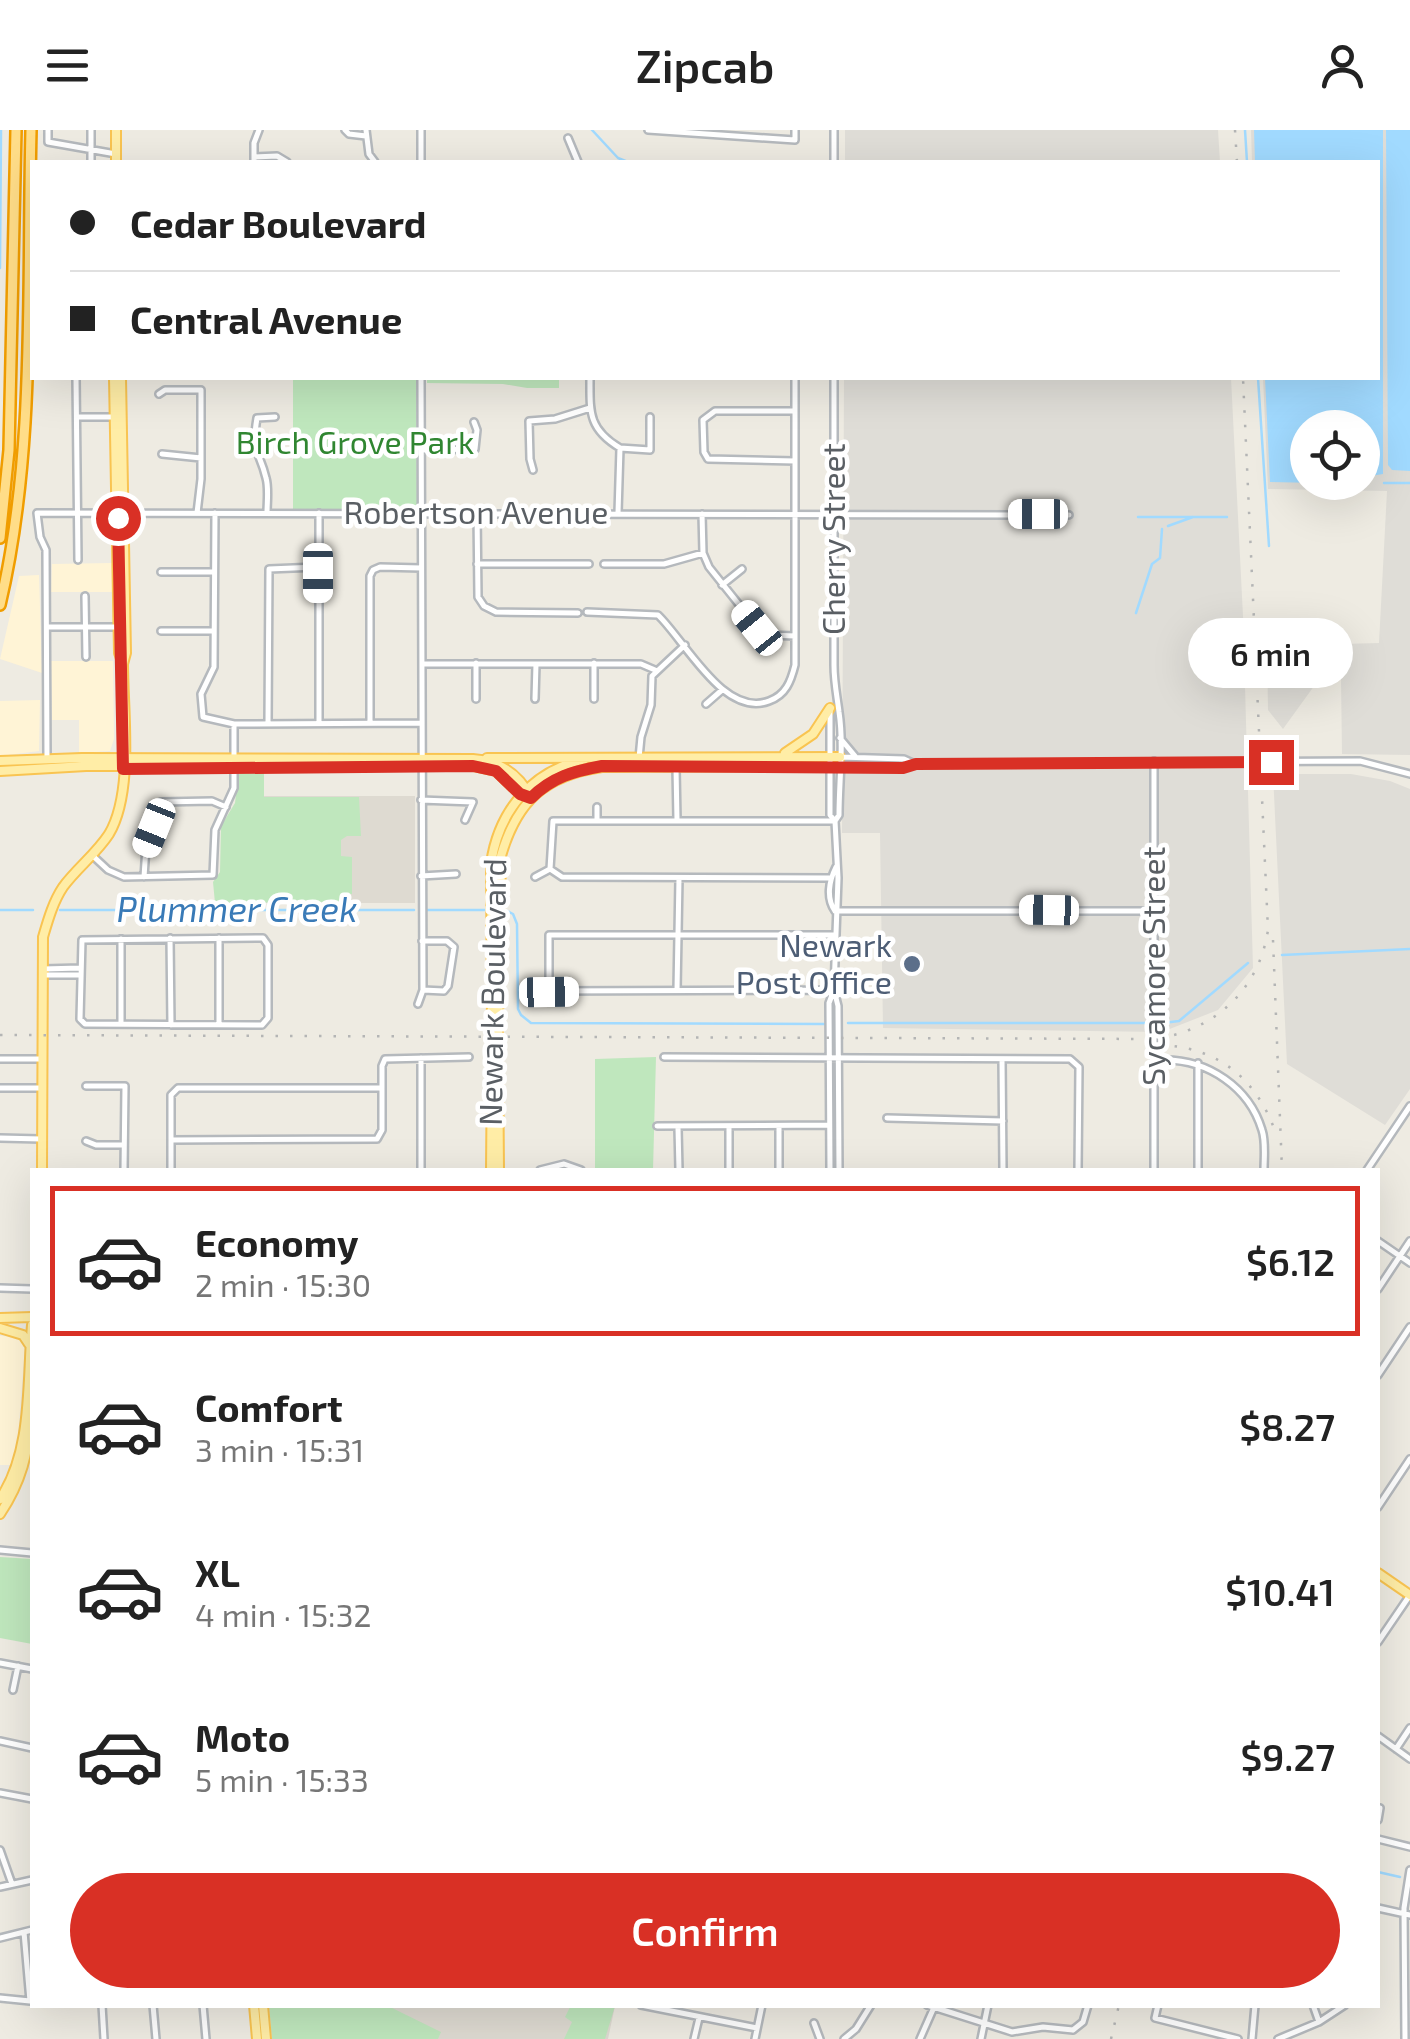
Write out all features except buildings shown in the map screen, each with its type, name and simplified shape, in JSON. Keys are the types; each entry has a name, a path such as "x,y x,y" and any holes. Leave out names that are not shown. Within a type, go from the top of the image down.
{"highway":[{"path":"0,538 10,450 16,130"},
{"path":"0,605 14,532 23,450 30,130"}],"main road":[{"path":"116,130 116,158"},
{"path":"118,380 115,416 122,513 118,626 123,664"},
{"path":"42,1168 43,937 64,886 111,830 122,795 126,653 118,380"},
{"path":"778,756 803,743 832,704"},
{"path":"676,762 778,756 835,761"},
{"path":"526,794 563,766 604,758"},
{"path":"473,759 508,770 526,794"},
{"path":"0,761 835,761"},
{"path":"0,771 46,762"},
{"path":"421,762 496,771 526,794"},
{"path":"526,794 579,770 639,762"},
{"name":"Newark Boulevard","path":"499,1168 492,863 500,827 526,794"},
{"name":"Newark Boulevard","path":"491,1168 495,1053"},
{"path":"0,1318 30,1317"},
{"path":"0,1328 30,1326"},
{"path":"0,1328 22,1334 30,1346 22,1445 0,1498"},
{"path":"0,1514 27,1462 30,1433"},
{"path":"1380,1574 1410,1594"},
{"path":"254,2008 257,2039"},
{"path":"263,2008 266,2039"}],"street":[{"path":"48,130 48,142 116,158"},
{"path":"91,130 92,160"},
{"path":"259,130 254,160 277,156 284,160"},
{"path":"345,130 349,134 366,133 374,160"},
{"path":"421,130 421,160"},
{"path":"648,130 743,133 795,140 795,130"},
{"path":"834,130 834,160"},
{"path":"568,138 577,160"},
{"path":"76,380 78,560"},
{"path":"418,1004 423,990 421,380"},
{"path":"590,380 594,426 606,440 620,448 650,450 650,417"},
{"path":"587,612 654,613 722,690 739,702 775,699 791,682 796,665 795,380"},
{"name":"Cherry Street","path":"834,380 832,704 839,781 838,815 834,821"},
{"path":"160,394 165,390 201,390 197,513"},
{"path":"533,470 529,421 555,419 590,408"},
{"path":"794,461 708,459 702,420 715,411 795,411"},
{"path":"76,417 115,416"},
{"path":"267,513 267,478 255,453 254,436 257,418 275,417"},
{"path":"421,450 475,449 474,422"},
{"path":"618,513 620,448"},
{"path":"162,454 201,458"},
{"path":"215,513 214,667 201,694 202,717 234,724 420,723"},
{"path":"476,513 478,597 489,610 578,612"},
{"path":"702,513 703,553 722,585 757,628 769,635 795,636"},
{"name":"Robertson Avenue","path":"46,627 46,550 37,514 1066,515"},
{"path":"319,514 319,722"},
{"path":"604,564 664,564 703,553"},
{"path":"478,564 589,564"},
{"path":"370,722 370,576 380,567 421,568"},
{"path":"268,722 269,569 318,568"},
{"path":"722,585 742,569"},
{"path":"161,572 214,572"},
{"path":"85,596 86,657"},
{"path":"46,762 46,627 118,626"},
{"path":"161,631 214,630"},
{"path":"639,762 655,670 684,645"},
{"path":"594,663 594,699"},
{"path":"422,664 641,664 655,670"},
{"path":"476,664 476,699"},
{"path":"535,699 536,664"},
{"path":"706,704 722,690"},
{"name":"Cherry Street","path":"830,1168 829,1003 834,990 838,878 834,821 830,815 840,738 839,708 832,704"},
{"path":"93,856 116,874 214,875 215,830 234,788 234,724"},
{"path":"840,738 858,758"},
{"path":"835,761 904,759 916,764"},
{"path":"835,761 903,768 916,764 1360,761 1410,774"},
{"name":"Sycamore Street","path":"1154,761 1154,1168"},
{"path":"676,762 677,820"},
{"path":"839,781 856,766"},
{"path":"421,800 473,802 465,820"},
{"path":"144,877 146,847 162,802 212,801 226,807"},
{"path":"597,806 597,820"},
{"path":"550,869 553,821 834,821"},
{"path":"550,869 562,877 830,878 836,867"},
{"path":"535,876 550,869"},
{"path":"422,876 456,874"},
{"path":"677,990 678,877"},
{"name":"Cherry Street","path":"830,878 830,904 835,911"},
{"path":"835,911 1154,910"},
{"path":"834,935 549,935 549,992 834,990"},
{"path":"170,938 170,1025"},
{"path":"170,938 266,940 268,1018 262,1025 81,1022 82,940 170,938"},
{"path":"219,1025 220,938"},
{"path":"121,939 122,1024"},
{"path":"422,941 447,941 454,947 444,992 423,990"},
{"path":"41,972 80,972"},
{"name":"Cherry Street","path":"834,990 838,998 839,1168"},
{"path":"421,1056 421,1168"},
{"path":"171,1140 377,1139 382,1130 385,1059 469,1056"},
{"path":"664,1057 1070,1059 1076,1062 1078,1168"},
{"path":"0,1059 42,1059"},
{"path":"1002,1060 1003,1168"},
{"path":"1166,1060 1198,1063 1227,1080 1248,1103 1264,1134 1264,1168"},
{"path":"1198,1063 1198,1168"},
{"path":"86,1086 125,1086 124,1168"},
{"path":"0,1088 42,1088"},
{"path":"171,1168 171,1095 178,1088 382,1088"},
{"path":"1368,1168 1410,1106"},
{"path":"1399,1123 1410,1116"},
{"path":"887,1118 1002,1121"},
{"path":"657,1126 838,1126"},
{"path":"729,1126 729,1168"},
{"path":"778,1168 779,1126"},
{"path":"678,1127 679,1168"},
{"path":"0,1138 42,1139"},
{"path":"86,1141 124,1146"},
{"path":"548,1168 564,1164 575,1168"},
{"path":"1380,1286 1410,1241"},
{"path":"1380,1242 1410,1263"},
{"path":"0,1288 30,1289"},
{"path":"1380,1372 1410,1327"},
{"path":"1380,1504 1410,1460"},
{"path":"0,1550 30,1553"},
{"path":"1380,1639 1410,1594"},
{"path":"0,1662 30,1669"},
{"path":"13,1690 18,1666"},
{"path":"1396,1749 1410,1728"},
{"path":"1380,1737 1410,1759"},
{"path":"0,1741 30,1748"},
{"path":"0,1793 30,1800"},
{"path":"1380,1840 1410,1847"},
{"path":"0,1850 12,1884"},
{"path":"1405,2039 1404,1890 1410,1870"},
{"path":"0,1888 30,1880"},
{"path":"1380,1908 1407,1914"},
{"path":"0,1938 30,1930"},
{"path":"24,1932 30,1991"},
{"path":"0,1998 30,2001"},
{"path":"102,2008 104,2039"},
{"path":"153,2008 156,2039"},
{"path":"203,2008 206,2039"},
{"path":"656,2008 757,2028"},
{"path":"754,2039 761,2008"},
{"path":"844,2039 856,2030 870,2008"},
{"path":"920,2039 931,2008"},
{"path":"938,2008 1012,2032 1042,2027 1073,2030 1083,2022 1087,2008"},
{"path":"981,2039 987,2008"},
{"path":"1157,2008 1155,2018 1238,2039"},
{"path":"1252,2039 1255,2008"},
{"path":"1314,2008 1319,2022"},
{"path":"1278,2039 1319,2022 1340,2008"},
{"path":"694,2039 700,2017"},
{"path":"814,2022 820,2039"},
{"path":"1073,2030 1076,2039"},
{"path":"1198,2039 1200,2030"}],"shaded area":[{"path":"845,130 1218,130 1220,160 845,160"},
{"path":"1251,130 1410,130 1410,755 1342,754 1341,678 1317,682 1283,729 1268,710 1267,646 1379,643 1387,491 1380,491 1380,410 1290,410 1290,489 1268,489 1263,380 1380,380 1380,160 1252,160"},
{"path":"844,380 1231,380 1243,616 1253,968 1218,1010 1162,1032 883,1028 880,833 842,833"},
{"path":"112,563 112,592 51,592 52,564"},
{"path":"39,575 42,673 0,659 19,576"},
{"path":"51,661 113,661 114,739 110,751 79,753 79,720 52,720"},
{"path":"40,700 39,751 0,756 0,701"},
{"path":"1273,774 1351,774 1410,789 1410,1089 1385,1125 1287,1064"},
{"path":"264,796 415,796 415,903 263,903"},
{"path":"0,1336 19,1337 25,1346 17,1449 11,1465 0,1465"},
{"path":"269,2008 615,2008 608,2039 272,2039"}],"green space":[{"name":"Birch Grove Park","path":"293,380 416,380 417,510 293,509"},
{"path":"559,380 559,388 503,384 427,383"},
{"path":"264,772 264,797 359,797 361,836 341,840 341,856 352,857 352,894 342,894 341,902 215,903 213,882 220,872 221,826 235,803 238,775"},
{"path":"656,1057 653,1168 595,1168 595,1059"},
{"path":"0,1557 30,1559 30,1644 0,1638"},
{"path":"269,2008 392,2008 441,2032 438,2039 272,2039"},
{"path":"570,2008 614,2008 605,2039 564,2039 572,2022 565,2017"}],"water":[{"path":"1254,130 1383,130 1383,474 1380,474 1380,410 1290,410 1290,482 1270,482 1265,380 1380,380 1380,160 1255,160"},
{"path":"1386,130 1410,130 1410,471 1392,470 1388,465"}],"waterway":[{"path":"0,268 1,130"},
{"path":"592,130 623,160"},
{"path":"1245,130 1247,160"},
{"path":"1258,380 1269,546"},
{"path":"1384,483 1410,483"},
{"path":"1138,517 1192,517"},
{"path":"1168,526 1193,517 1227,517"},
{"path":"1136,613 1152,564 1160,558 1162,529"},
{"name":"Plummer Creek","path":"0,910 33,910"},
{"name":"Plummer Creek","path":"60,910 414,910"},
{"name":"Plummer Creek","path":"427,910 486,910"},
{"name":"Plummer Creek","path":"505,910 513,914 517,924 518,1009 531,1023 824,1024"},
{"name":"Plummer Creek","path":"1282,955 1410,949"},
{"name":"Plummer Creek","path":"1163,1023 1179,1021 1248,963"},
{"name":"Plummer Creek","path":"848,1023 1146,1023"},
{"path":"1380,1872 1400,1877"}],"railway":[{"path":"1235,130 1237,160"},
{"path":"0,1035 1154,1039 1196,1027 1214,1017 1244,989 1263,952 1268,930 1243,380"},
{"path":"1273,940 1282,1168"},
{"path":"1160,1045 1199,1052 1232,1069 1257,1095 1275,1131"},
{"path":"1111,2039 1118,2008"}],"place":[{"name":"Newark Post Office","path":"912,964"}],"route":[{"path":"118,518 123,769 473,766 496,771 520,794 531,798 552,780 602,766 903,768 916,764 1271,762"}]}
